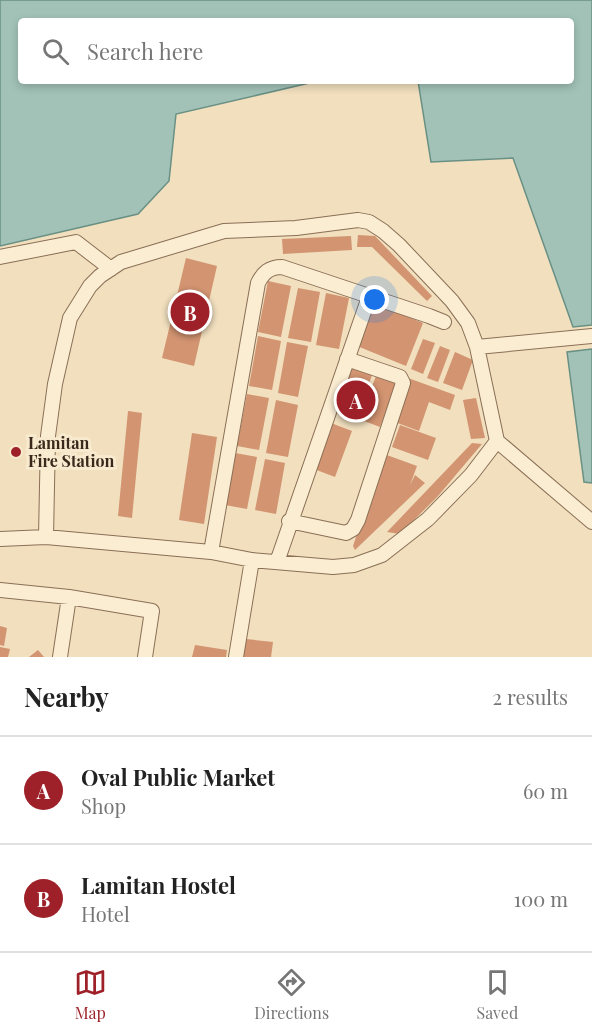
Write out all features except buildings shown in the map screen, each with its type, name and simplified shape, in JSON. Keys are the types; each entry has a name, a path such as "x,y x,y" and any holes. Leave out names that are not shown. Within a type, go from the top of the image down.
{"street":[{"path":"46,537 48,436 57,373 70,318 90,286 121,262 224,231 296,228 358,220 369,222 383,231 452,301 468,322 477,347 497,441 592,522"},
{"path":"0,258 76,242 111,269"},
{"path":"211,552 255,295 258,283 267,270 282,267 444,322"},
{"path":"277,562 289,521 369,297"},
{"path":"477,347 592,336"},
{"path":"289,521 346,533 353,529 358,520 403,383 400,377 346,359"},
{"path":"0,539 46,537 211,552 252,560 343,567 354,565 382,555 422,525 453,495 497,441"},
{"path":"236,657 252,560"},
{"path":"0,590 69,597 152,611 145,657"},
{"path":"60,657 69,597"}],"water":[{"path":"0,0 592,0 592,325 573,327 513,158 431,162 418,84 574,84 574,18 18,18 18,84 305,84 176,114 169,181 138,214 0,246"},
{"path":"592,349 592,483 584,482 567,352"}],"place":[{"name":"Lamitan Hostel","path":"190,312"},
{"name":"Oval Public Market","path":"356,400"},
{"name":"Lamitan Fire Station","path":"16,452"}]}
